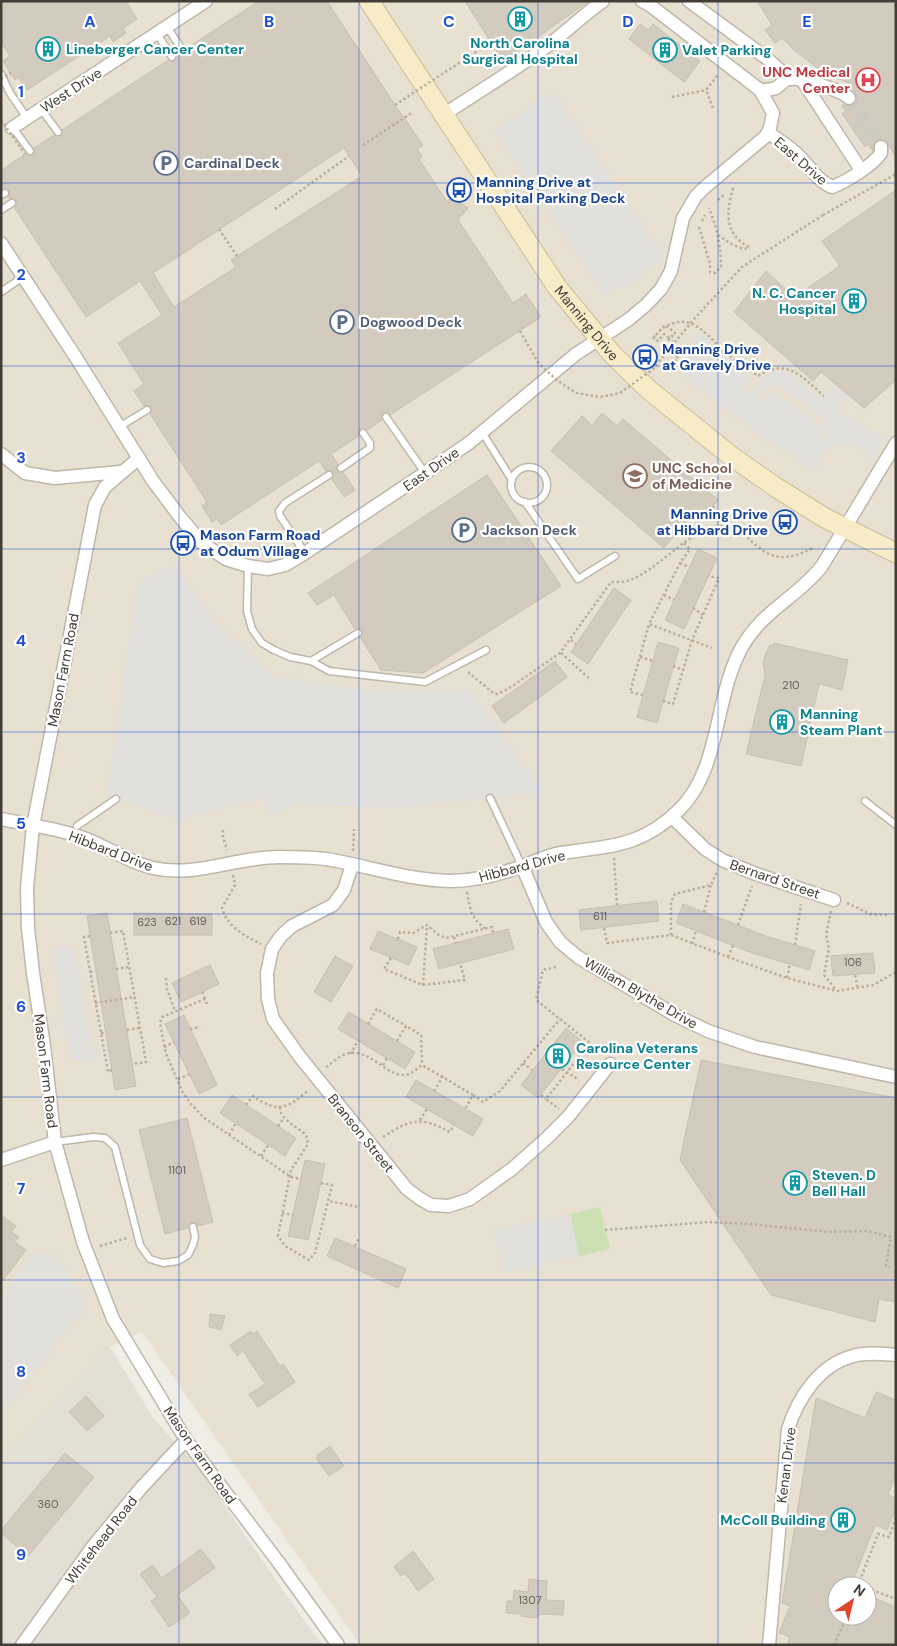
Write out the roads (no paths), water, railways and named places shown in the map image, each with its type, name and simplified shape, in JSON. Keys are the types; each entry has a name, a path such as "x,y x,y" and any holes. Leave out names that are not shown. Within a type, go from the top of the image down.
{"street":[{"name":"West Drive","path":"8,131 206,1"},
{"name":"Manning Drive","path":"369,1 557,287 612,354 649,390 731,456 777,488 844,528 896,553"},
{"path":"444,115 546,47 603,1"},
{"path":"642,1 760,90 773,113 768,133"},
{"path":"689,1 796,79 842,93 849,98"},
{"path":"760,90 770,90 777,87 783,81 796,79"},
{"path":"796,79 860,170"},
{"name":"East Drive","path":"139,458 180,517 202,543 226,559 248,566 268,569 285,564 426,474 482,432 576,354 628,320 655,295 671,271 684,218 696,196 768,133 790,147 825,184 832,187 879,156 881,147"},
{"path":"1,243 139,458"},
{"name":"Hibbard Drive","path":"1,819 75,835 92,841 136,863 169,871 187,871 264,857 330,860 394,875 449,881 484,877 555,854 612,847 644,836 672,817 690,798 703,774 725,688 742,648 763,618 819,569 896,443"},
{"path":"1,454 25,472 55,478 120,472"},
{"name":"Mason Farm Road","path":"139,458 120,472 101,492 92,514 34,826 27,888 28,928 55,1142 83,1242 113,1319 186,1440 338,1645"},
{"name":"Bernard Street","path":"672,817 705,849 722,860 756,874 834,900"},
{"name":"Branson Street","path":"352,865 344,890 333,905 292,926 281,936 272,949 267,973 268,999 273,1019 300,1057 407,1189 431,1205 448,1206 470,1199 512,1170 568,1117 610,1064"},
{"name":"William Blythe Drive","path":"522,866 546,922 560,942 578,957 673,1014 708,1031 755,1047 896,1077"},
{"path":"1,1160 55,1142"},
{"name":"Kenan Drive","path":"769,1645 788,1429 794,1410 807,1389 832,1365 858,1355 896,1355"},
{"name":"Whitehead Road","path":"22,1645 94,1545 141,1488 186,1440"}],"lane":[{"path":"162,31 183,50"},
{"path":"162,31 172,57"},
{"path":"1,74 10,93 27,118"},
{"path":"41,109 58,132"},
{"path":"8,131 27,153"},
{"path":"1,210 12,203"},
{"path":"1,292 23,277"},
{"path":"119,427 147,410"},
{"path":"386,417 426,474"},
{"path":"482,432 512,480 514,494 521,501 530,503 538,501 546,493 546,480 543,473 537,469 523,468 512,480"},
{"path":"341,468 370,448 370,443 363,433"},
{"path":"305,553 280,516 279,511 285,503 329,475"},
{"path":"525,502 578,579 615,556"},
{"path":"248,566 247,611 252,629 262,643 290,657 311,661 328,672 425,682 486,650"},
{"path":"311,661 358,633"},
{"path":"77,826 116,798"},
{"path":"490,798 522,866"},
{"path":"865,801 896,825"},
{"path":"55,1142 93,1137 106,1138 115,1147 140,1245 150,1258 163,1262 178,1261 188,1255 195,1237 194,1227"}],"tunnel":[{"path":"849,98 881,147"}],"place":[{"name":"North Carolina Surgical Hospital","path":"520,19"},
{"name":"Lineberger Cancer Center","path":"48,49"},
{"name":"Valet Parking","path":"665,50"},
{"name":"UNC Medical Center","path":"868,80"},
{"name":"Cardinal Deck","path":"166,163"},
{"name":"Manning Drive at Hospital Parking Deck","path":"459,190"},
{"name":"N. C. Cancer Hospital","path":"854,301"},
{"name":"Dogwood Deck","path":"342,322"},
{"name":"Manning Drive at Gravely Drive","path":"645,357"},
{"name":"UNC School of Medicine","path":"635,476"},
{"name":"Manning Drive at Hibbard Drive","path":"785,522"},
{"name":"Jackson Deck","path":"464,530"},
{"name":"Mason Farm Road at Odum Village","path":"183,543"},
{"name":"Manning Steam Plant","path":"782,722"},
{"name":"Carolina Veterans Resource Center","path":"558,1056"},
{"name":"Steven. D Bell Hall","path":"795,1183"},
{"name":"McColl Building","path":"843,1520"}]}
